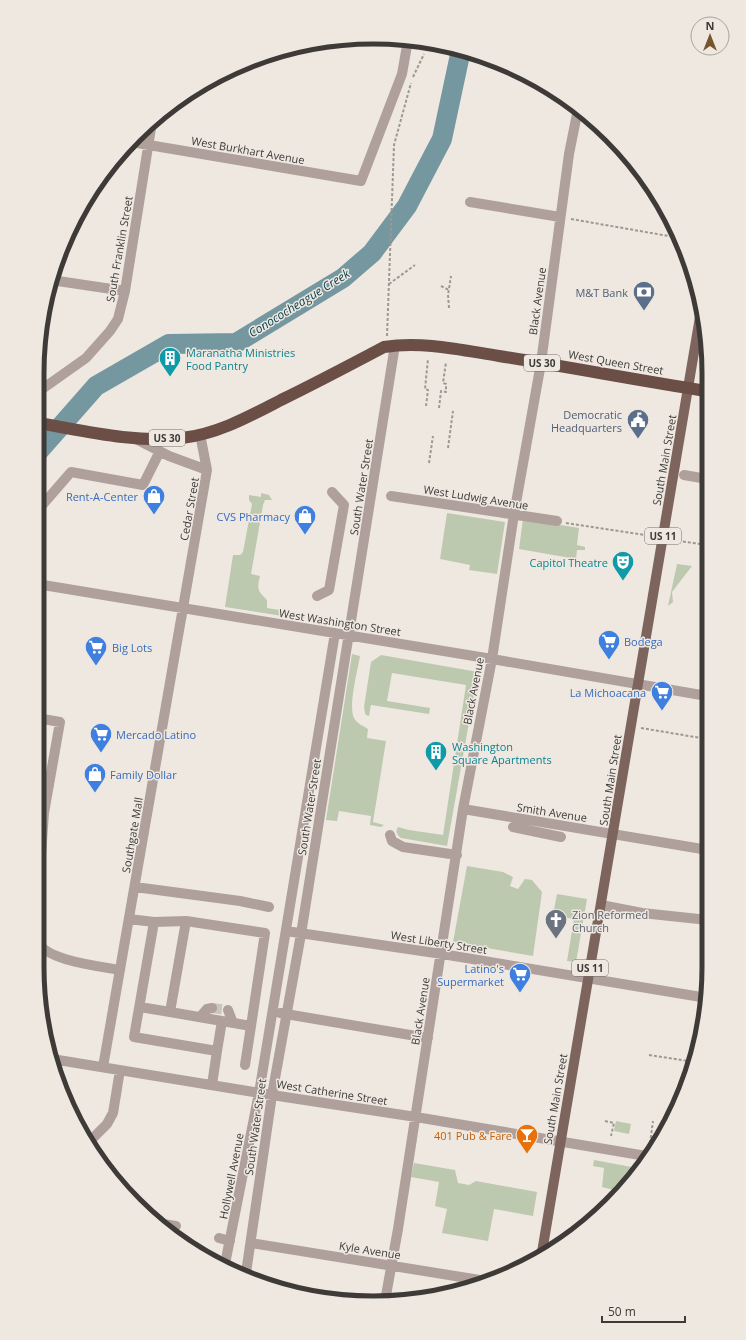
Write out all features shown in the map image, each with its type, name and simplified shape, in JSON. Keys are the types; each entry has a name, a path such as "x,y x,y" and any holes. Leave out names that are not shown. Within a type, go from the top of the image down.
{"highway":[{"name":"West Queen Street","path":"391,341 426,345 689,388"},
{"name":"US 30","path":"44,424 90,432 134,437 183,438 200,434 241,421 384,347 391,341"},
{"name":"US 30","path":"689,388 702,390"}],"main road":[{"name":"South Main Street","path":"542,1249 699,327"}],"street":[{"name":"West Burkhart Avenue","path":"137,143 361,181 402,74 408,46"},
{"name":"Black Avenue","path":"386,1295 442,954 463,809 492,659 514,514 540,363 569,154 577,115"},
{"name":"South Franklin Street","path":"44,388 86,358 110,331 118,319 125,291 150,131"},
{"path":"470,202 560,217"},
{"path":"57,281 125,291"},
{"name":"South Water Street","path":"246,1271 272,1095 301,934 350,635 391,341"},
{"path":"200,434 207,470"},
{"name":"Cedar Street","path":"134,437 169,456 207,470 184,608"},
{"path":"44,503 71,472 143,485 160,451"},
{"path":"684,475 702,478"},
{"path":"317,596 329,590 344,505 332,492"},
{"name":"West Ludwig Avenue","path":"391,496 557,521"},
{"name":"West Washington Street","path":"44,585 350,635 702,695"},
{"name":"Southgate Mall","path":"103,1067 184,608"},
{"name":"South Water Street","path":"259,1093 335,633"},
{"path":"44,719 60,722 44,813"},
{"name":"Smith Avenue","path":"463,809 702,849"},
{"path":"513,827 561,837"},
{"path":"390,835 392,841 403,847 457,855"},
{"path":"135,887 240,901 269,907"},
{"path":"601,905 642,913 702,919"},
{"path":"129,919 154,922 186,921 265,933 245,1065"},
{"path":"170,1012 186,921"},
{"path":"154,922 134,1037 217,1051"},
{"name":"West Liberty Street","path":"286,931 442,954 700,997"},
{"path":"44,950 56,957 120,970"},
{"path":"140,1007 251,1026"},
{"path":"200,1017 207,1009 212,1008"},
{"path":"228,1010 233,1023"},
{"path":"272,1012 428,1038"},
{"path":"212,1085 222,1021"},
{"name":"West Catherine Street","path":"57,1060 416,1117 643,1155"},
{"path":"92,1139 107,1124 113,1113 120,1070"},
{"name":"Hollywell Avenue","path":"226,1262 259,1093"},
{"path":"169,1225 176,1226"},
{"path":"219,1238 230,1241"},
{"name":"Kyle Avenue","path":"251,1243 477,1280"}],"path":[{"path":"391,341 389,284 395,138 412,78 424,53"},
{"path":"560,217 672,237"},
{"path":"389,284 415,265"},
{"path":"449,308 448,295 451,276"},
{"path":"441,286 449,290"},
{"path":"426,406 428,390 425,389 428,359"},
{"path":"438,408 441,391 446,392 446,384 443,383 446,362"},
{"path":"448,448 453,411"},
{"path":"429,463 433,436"},
{"path":"557,521 702,544"},
{"path":"641,728 702,738"},
{"path":"649,1055 688,1061"},
{"path":"605,1121 614,1123 611,1136"},
{"path":"650,1143 653,1121"}],"green space":[{"path":"261,493 269,495 272,500 265,500 263,505 251,574 260,576 258,584 259,589 261,594 267,600 267,608 303,614 302,619 225,607 233,555 240,555 243,552 252,504 249,500 249,495 261,497"},
{"path":"447,513 505,522 497,574 469,570 470,565 440,559"},
{"path":"523,519 579,528 577,545 585,547 585,550 577,550 576,559 519,549"},
{"path":"677,564 692,566 672,592 673,602 668,606"},
{"path":"352,654 360,656 352,705 354,718 368,729 367,738 386,741 373,822 384,825 381,827 370,825 371,816 339,811 337,821 326,820"},
{"path":"381,655 478,672 447,846 401,838 397,830 398,827 443,835 466,685 392,673 387,701 430,708 429,714 371,705 369,716 366,715 364,707 371,662"},
{"path":"467,866 503,872 513,877 510,886 518,889 525,879 532,880 542,892 533,956 453,942"},
{"path":"557,894 587,899 576,962 567,961 574,919 553,915"},
{"path":"616,1121 631,1124 629,1134 614,1131"},
{"path":"594,1160 634,1167 615,1190 602,1187 604,1168 593,1166"},
{"path":"414,1163 455,1170 458,1183 469,1185 476,1181 537,1192 533,1216 494,1209 488,1241 442,1233 447,1209 435,1206 439,1182 411,1177"}],"waterway":[{"name":"Conococheague Creek","path":"44,445 96,386 169,344 236,343 343,278 372,253 407,206 442,139 460,56"}],"tunnel":[{"path":"212,1008 228,1010"}],"place":[{"name":"M&T Bank","path":"644,312"},
{"name":"Maranatha Ministries Food Pantry","path":"170,378"},
{"name":"Democratic Headquarters","path":"638,440"},
{"name":"Rent-A-Center","path":"154,516"},
{"name":"CVS Pharmacy","path":"305,536"},
{"name":"Capitol Theatre","path":"623,582"},
{"name":"Bodega","path":"609,660"},
{"name":"Big Lots","path":"96,666"},
{"name":"La Michoacana","path":"662,712"},
{"name":"Mercado Latino","path":"101,754"},
{"name":"Washington Square Apartments","path":"436,772"},
{"name":"Family Dollar","path":"95,794"},
{"name":"Zion Reformed Church","path":"556,940"},
{"name":"Latino's Supermarket","path":"520,994"},
{"name":"401 Pub & Fare","path":"527,1154"}]}
